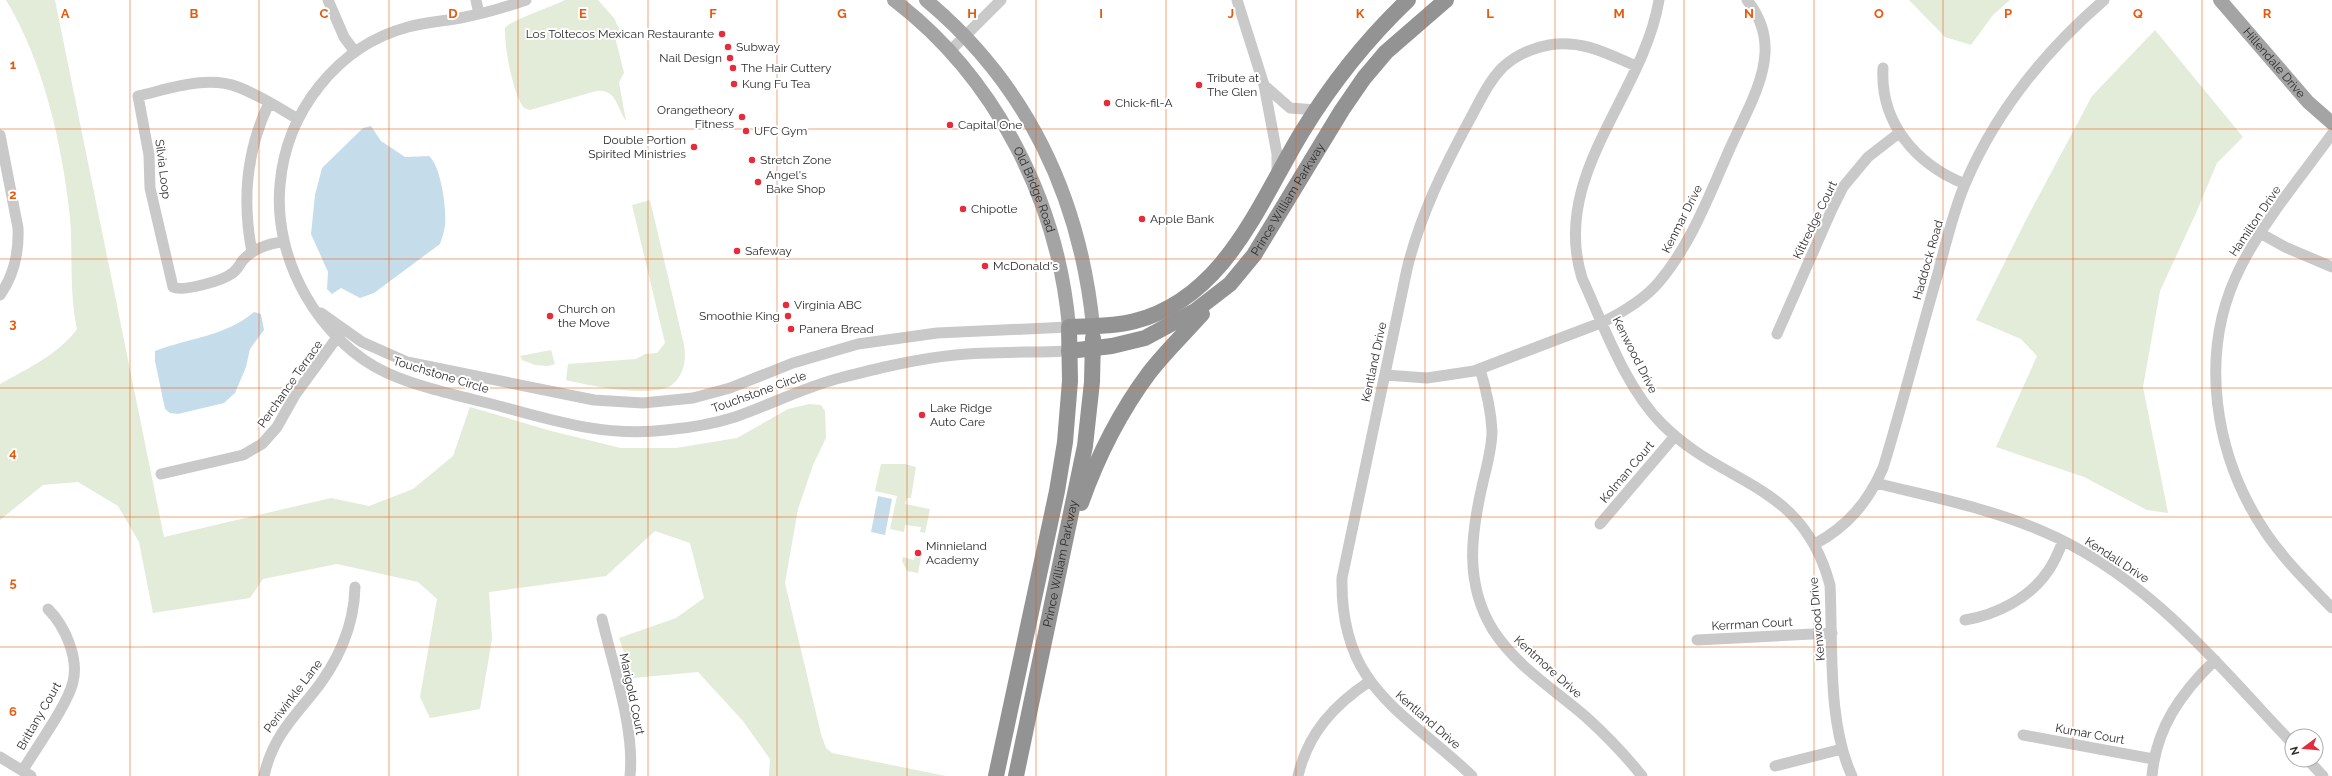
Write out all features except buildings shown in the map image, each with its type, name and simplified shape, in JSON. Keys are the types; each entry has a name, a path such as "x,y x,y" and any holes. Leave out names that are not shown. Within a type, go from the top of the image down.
{"highway":[{"name":"Prince William Parkway","path":"996,776 1060,476 1068,415 1069,327 1126,323 1150,316 1171,306 1196,288 1221,264 1242,238 1276,177 1317,110 1358,51 1408,0"},
{"name":"Prince William Parkway","path":"1069,350 1093,349 1134,342 1155,334 1195,311 1230,284 1254,255 1342,110 1364,78 1386,52 1446,0"},
{"path":"1061,560 1084,495 1101,456 1121,417 1148,374 1165,353 1230,284"},
{"name":"Prince William Parkway","path":"1016,776 1088,425 1093,326"}],"main road":[{"name":"Old Bridge Road","path":"894,0 950,52 980,88 999,117 1034,182 1055,244 1063,280 1069,327"},
{"name":"Old Bridge Road","path":"926,0 965,37 1004,83 1022,109 1050,161 1072,218 1084,260 1093,326"},
{"name":"Hillendale Drive","path":"2220,0 2308,102 2332,123"}],"street":[{"path":"328,0 339,27 356,52"},
{"path":"476,0 479,14"},
{"name":"Touchstone Circle","path":"526,0 479,14 405,28 386,35 356,52 323,81 298,119 285,155 280,183 280,216 284,242 298,280 318,312 337,338 364,360 406,380 566,424 622,432 666,430 709,424 732,418 803,390 837,379 920,360 956,355 1069,350"},
{"path":"950,52 1001,0"},
{"path":"1237,0 1264,85 1277,154 1276,177"},
{"name":"Kenwood Drive","path":"1659,0 1650,36 1586,175 1576,214 1575,248 1578,265 1603,322 1638,394 1661,423 1700,455 1776,500 1794,516 1815,544 1824,565 1830,585 1834,697 1842,749 1852,776"},
{"name":"Kenmar Drive","path":"1385,375 1427,378 1480,369 1603,322 1637,302 1659,283 1673,265 1688,241 1762,74 1765,53 1763,30 1748,0"},
{"name":"Haddock Road","path":"1815,544 1842,527 1854,516 1876,483 1890,444 1950,227 1965,184 1996,123 2024,82 2057,43 2104,0"},
{"name":"Kentland Drive","path":"1472,776 1393,709 1370,682 1354,653 1348,635 1342,597 1342,578 1407,270 1420,222 1446,164 1493,79 1514,59 1524,53 1550,45 1565,43 1589,46 1636,66"},
{"path":"1883,68 1885,101 1899,133 1914,150 1935,169 1965,184"},
{"name":"Silvia Loop","path":"284,242 263,246 252,252 226,278 180,290 173,288 150,188 149,155 138,96 201,83 214,82 238,87 298,119"},
{"path":"1264,85 1290,108 1317,110"},
{"path":"252,252 247,212 247,176 254,140 270,103"},
{"name":"Kittredge Court","path":"1777,334 1843,187 1868,157 1899,133"},
{"name":"Hamilton Drive","path":"2332,134 2260,233 2240,267 2223,315 2217,351 2216,381 2220,424 2234,472 2253,513 2282,554 2332,608"},
{"path":"0,135 18,228 19,242 15,265 0,295"},
{"path":"2260,233 2285,247 2332,267"},
{"name":"Touchstone Circle","path":"318,312 380,352 407,362 594,400 644,403 668,402 718,392 813,356 858,344 937,333 1069,327"},
{"name":"Perchance Terrace","path":"161,474 243,455 262,444 277,427 295,395 344,329"},
{"name":"Kentmore Drive","path":"1480,369 1490,406 1492,431 1490,449 1474,519 1471,561 1477,596 1485,616 1504,645 1516,658 1608,737 1642,776"},
{"name":"Kolman Court","path":"1600,524 1675,436"},
{"name":"Kendall Drive","path":"1876,483 2003,516 2063,541 2117,572 2143,591 2171,616 2215,660 2284,734"},
{"path":"1965,620 1989,614 2020,598 2048,571 2063,541"},
{"name":"Periwinkle Lane","path":"264,776 277,738 323,680 345,640 355,607 355,587"},
{"name":"Brittany Court","path":"27,773 70,693 75,674 68,640 63,629 48,608"},
{"name":"Marigold Court","path":"602,619 631,751 630,776"},
{"name":"Kerrman Court","path":"1697,640 1832,633"},
{"path":"2152,776 2153,759 2157,744 2169,715 2184,693 2215,660"},
{"path":"1298,776 1305,753 1323,721 1346,698 1370,682"},
{"name":"Kumar Court","path":"2023,735 2153,759"},
{"path":"1775,766 1842,749"},
{"path":"0,757 27,773"},
{"path":"2316,768 2323,776"}],"green space":[{"path":"6,0 55,0 164,537 331,498 369,506 413,489 453,456 470,407 551,431 621,448 676,448 737,438 788,409 809,404 821,405 825,411 826,438 813,465 798,509 785,583 821,734 826,748 832,753 946,776 769,776 770,759 743,721 698,672 633,678 619,638 676,618 704,598 690,543 655,531 606,576 489,592 492,639 480,709 430,718 420,697 437,599 418,582 337,564 263,579 250,598 153,613 139,542 118,506 78,482 43,485 0,520 0,384 31,367 52,353 70,338 77,329 72,287 71,231 67,189 56,133 41,77 31,50"},
{"path":"565,0 598,0 614,18 620,31 614,33 624,73 619,82 626,121 612,96 603,91 596,91 530,110 524,108 520,101 510,70 505,28 508,25"},
{"path":"1909,0 2010,0 1993,15 1971,45 1945,37"},
{"path":"2155,30 2243,137 2217,163 2160,291 2143,387 2168,513 2147,510 2084,477 1996,447 2037,356 2021,339 1976,320 2029,214 2092,96"},
{"path":"650,200 684,345 685,360 681,374 675,382 667,388 639,391 606,388 566,380 568,364 636,359 645,354 657,353 665,343 632,205"},
{"path":"551,350 555,364 548,366 535,365 522,360 520,356"},
{"path":"881,464 905,464 916,467 911,498 907,498 905,504 930,509 925,533 920,532 921,527 905,525 904,532 890,529 897,496 875,491"},
{"path":"915,556 921,557 918,573 907,571 902,561 903,557 914,560"}],"water":[{"path":"371,126 381,141 405,157 429,156 433,161 440,178 444,199 445,226 440,244 374,293 360,298 341,288 332,294 327,289 328,272 311,234 315,195 322,168 363,128"},
{"path":"254,312 261,314 264,330 250,349 246,367 235,393 224,403 178,414 170,413 165,409 155,361 155,351 207,336 232,326"},
{"path":"878,496 892,499 885,535 871,532"}],"place":[{"name":"Los Toltecos Mexican Restaurante","path":"722,34"},
{"name":"Subway","path":"728,47"},
{"name":"Nail Design","path":"730,58"},
{"name":"The Hair Cuttery","path":"733,68"},
{"name":"Kung Fu Tea","path":"734,84"},
{"name":"Tribute at The Glen","path":"1199,85"},
{"name":"Chick-fil-A","path":"1107,103"},
{"name":"Orangetheory Fitness","path":"742,117"},
{"name":"Capital One","path":"950,125"},
{"name":"UFC Gym","path":"746,131"},
{"name":"Double Portion Spirited Ministries","path":"694,147"},
{"name":"Stretch Zone","path":"752,160"},
{"name":"Angel's Bake Shop","path":"758,182"},
{"name":"Chipotle","path":"963,209"},
{"name":"Apple Bank","path":"1142,219"},
{"name":"Safeway","path":"737,251"},
{"name":"McDonald's","path":"985,266"},
{"name":"Virginia ABC","path":"786,305"},
{"name":"Church on the Move","path":"550,316"},
{"name":"Smoothie King","path":"788,316"},
{"name":"Panera Bread","path":"791,329"},
{"name":"Lake Ridge Auto Care","path":"922,415"},
{"name":"Minnieland Academy","path":"918,553"}]}
